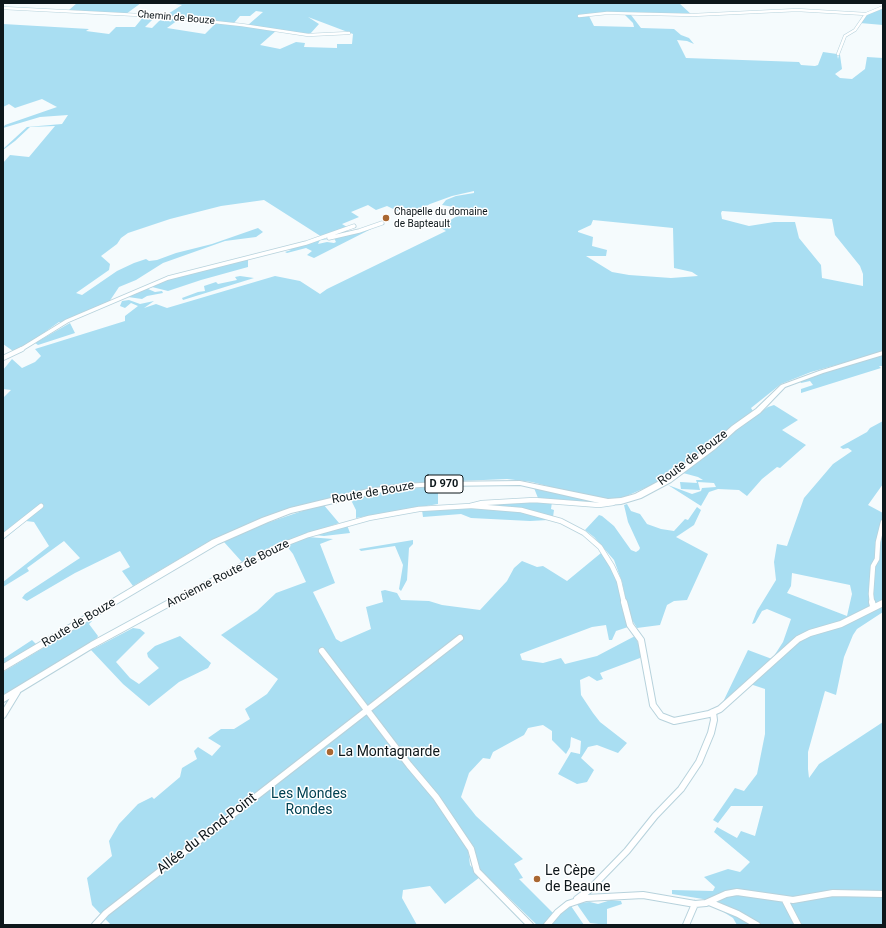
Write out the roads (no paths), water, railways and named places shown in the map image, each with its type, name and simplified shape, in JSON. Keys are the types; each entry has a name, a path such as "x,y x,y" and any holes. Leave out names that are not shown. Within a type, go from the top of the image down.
{"main road":[{"name":"Route de Bouze","path":"3,668 215,542 265,520 348,496 403,486 488,482 530,485 595,500 615,502 638,496 668,480 713,447 734,428 758,411 783,386 828,369 883,353"}],"street":[{"path":"580,16 607,13 693,16 792,10 866,14 883,7"},
{"name":"Chemin de Bouze","path":"3,8 152,16 242,25 308,35 349,33"},
{"path":"838,54 845,36 855,30 866,14"},
{"path":"321,238 337,237 382,222"},
{"path":"3,358 30,345 67,321 168,278 321,238 354,226"},
{"name":"Ancienne Route de Bouze","path":"3,699 17,692 92,645 277,546 341,525 369,518 419,509 470,506 482,503 534,500 608,505 615,502"},
{"path":"3,536 41,506"},
{"path":"470,506 531,512 561,521 590,537 600,547 615,572 628,620 641,640 653,705 661,716 674,721 720,709 798,639 810,633 841,624 873,606 883,603"},
{"path":"873,606 871,594 873,566 877,559 878,542 883,522"},
{"name":"Allée du Rond-Point","path":"95,925 106,913 460,638"},
{"path":"322,651 418,776 436,796 472,849 476,871 530,925"},
{"path":"3,715 17,692"},
{"path":"547,925 558,912 589,890 681,789 699,762 711,733 714,720 713,712"},
{"path":"575,901 586,898 638,895 695,904 709,902 729,893 744,892 784,900 793,900 804,896 833,893 883,894"},
{"path":"784,900 798,925"},
{"path":"709,902 738,914 757,925"},
{"path":"686,925 695,904"}],"place":[{"name":"Chapelle du domaine de Bapteault","path":"386,218"},
{"name":"La Montagnarde","path":"330,752"},
{"name":"Le Cèpe de Beaune","path":"537,879"}],"park label":[{"name":"Les Mondes Rondes","path":"309,802"}]}
